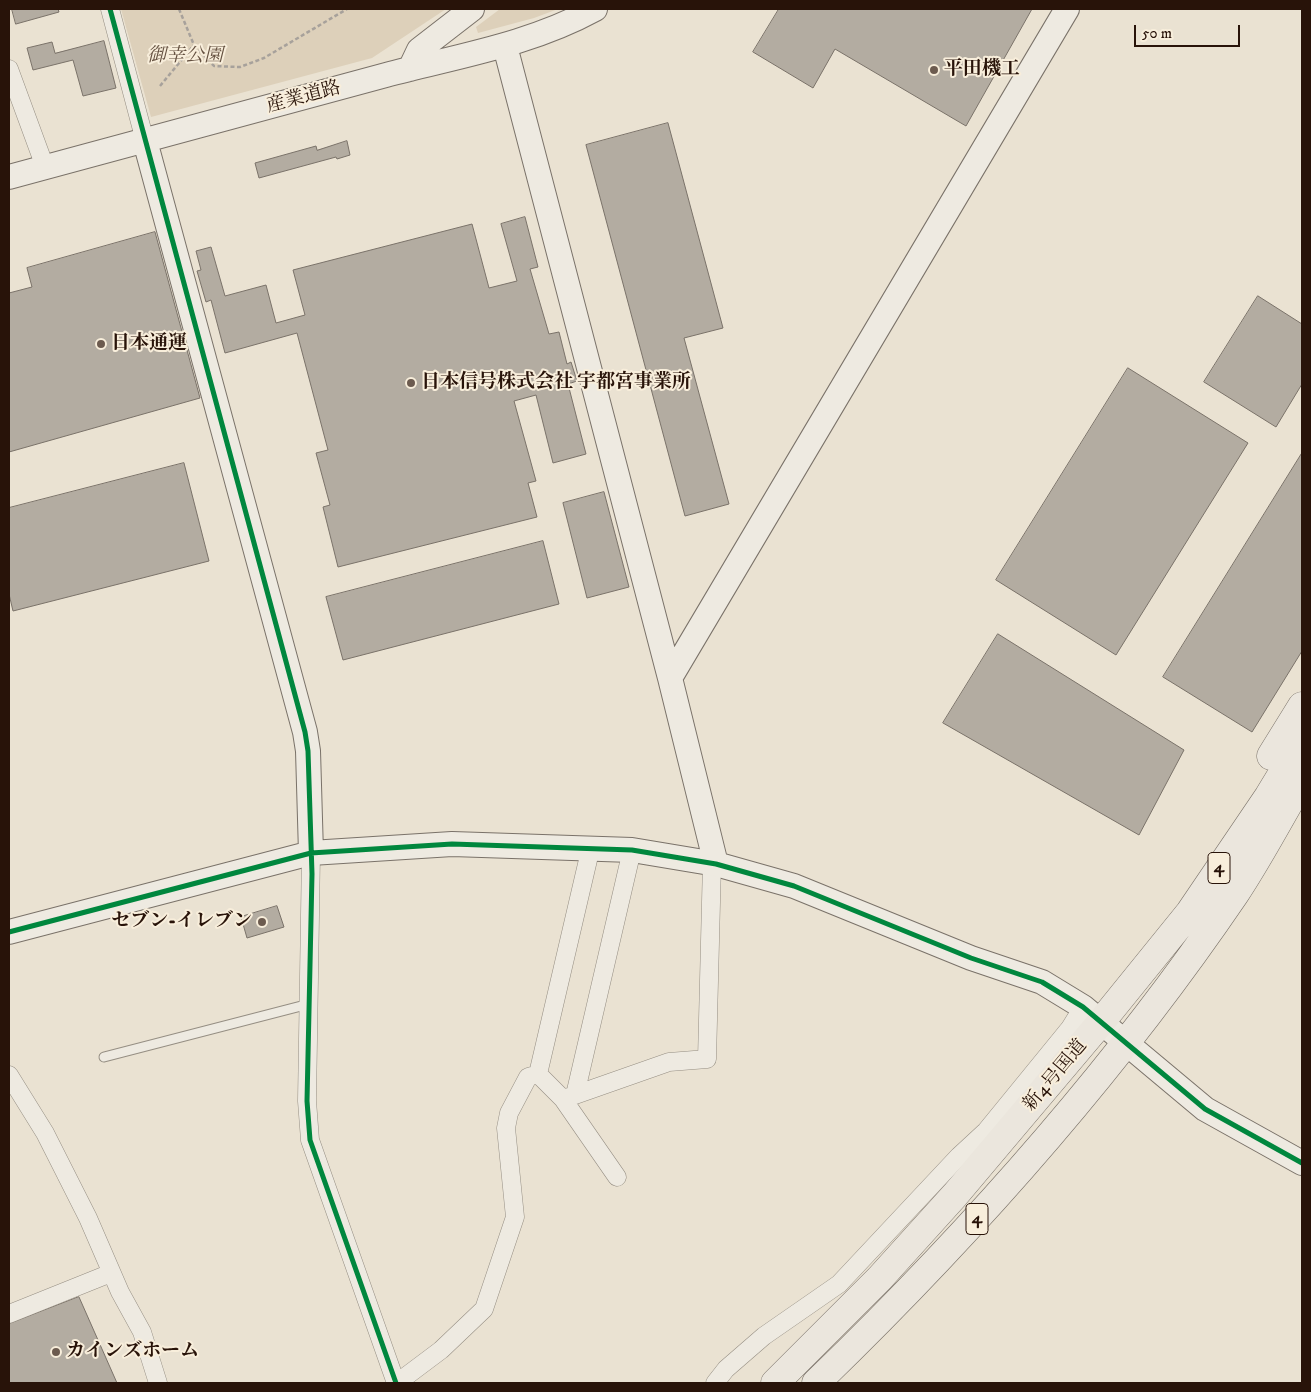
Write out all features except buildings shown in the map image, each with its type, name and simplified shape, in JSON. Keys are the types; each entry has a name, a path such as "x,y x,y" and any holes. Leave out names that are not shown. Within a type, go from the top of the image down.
{"highway":[{"path":"1126,988 1302,706"},
{"name":"新4号国道","path":"775,1383 880,1278 955,1195 1092,1014 1126,988 1190,912 1268,797 1302,741"},
{"name":"新4号国道","path":"816,1383 979,1216 1126,1043 1236,893 1302,780"},
{"path":"1236,893 1264,866 1302,807"}],"street":[{"path":"110,9 305,732 308,751 311,853 307,1101 310,1140 397,1383 441,1350 484,1309 515,1217 506,1128 509,1113 528,1077 538,1074"},
{"path":"410,69 419,50 472,9"},
{"name":"産業道路","path":"9,177 410,69 505,46 539,34 595,9"},
{"path":"670,678 1067,9"},
{"path":"505,46 670,678 714,864 707,1059 669,1062 569,1097"},
{"path":"9,69 45,167"},
{"path":"9,932 311,853 452,844 632,850 714,864 794,886 971,958 1042,982 1092,1014 1205,1109 1302,1163"},
{"path":"538,1074 591,848"},
{"path":"569,1097 632,850"},
{"path":"715,1383 726,1368 764,1336 839,1284 959,1156 986,1131 1070,1028 1092,1014"},
{"path":"538,1074 569,1097 617,1178"},
{"path":"9,1075 45,1133 88,1218 142,1332 158,1383"},
{"path":"9,1314 112,1272"}],"lane":[{"path":"104,1057 309,1004"}],"path":[{"path":"179,9 194,45 214,66 240,67 264,58 347,9"},
{"path":"160,86 194,45"}],"green space":[{"name":"御幸公園","path":"121,9 446,9 372,58 151,117"},
{"path":"500,9 558,9 534,18 478,33 476,27"}],"cycle path":[{"path":"110,9 305,732 308,751 312,874 307,1101 310,1140 396,1383"},
{"path":"9,932 311,853 452,844 632,850 716,864 794,886 971,958 1042,982 1083,1007 1205,1109 1302,1163"}],"place":[{"name":"平田機工","path":"934,70"},
{"name":"日本通運","path":"101,344"},
{"name":"日本信号株式会社 宇都宮事業所","path":"411,383"},
{"name":"セブン-イレブン","path":"262,922"},
{"name":"カインズホーム","path":"56,1352"}]}
